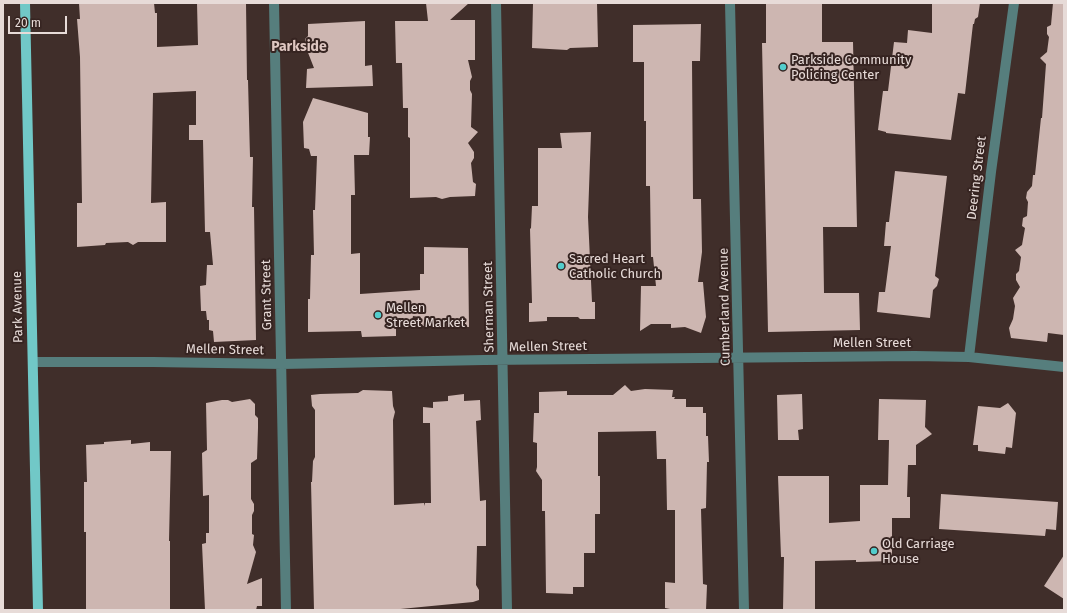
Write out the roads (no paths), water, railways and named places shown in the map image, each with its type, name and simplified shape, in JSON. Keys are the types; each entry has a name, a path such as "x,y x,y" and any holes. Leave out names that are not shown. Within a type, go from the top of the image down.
{"main road":[{"name":"Park Avenue","path":"25,3 38,610"}],"street":[{"name":"Grant Street","path":"274,3 286,610"},
{"name":"Sherman Street","path":"496,3 507,610"},
{"name":"Cumberland Avenue","path":"730,3 744,610"},
{"name":"Deering Street","path":"969,357 991,172 1014,3"},
{"name":"Mellen Street","path":"33,362 282,364 908,356 969,357 1064,367"}],"place":[{"name":"Parkside Community Policing Center","path":"783,67"},
{"name":"Sacred Heart Catholic Church","path":"561,266"},
{"name":"Mellen Street Market","path":"378,315"},
{"name":"Old Carriage House","path":"874,551"}],"district":[{"name":"Parkside","path":"299,47"}]}
